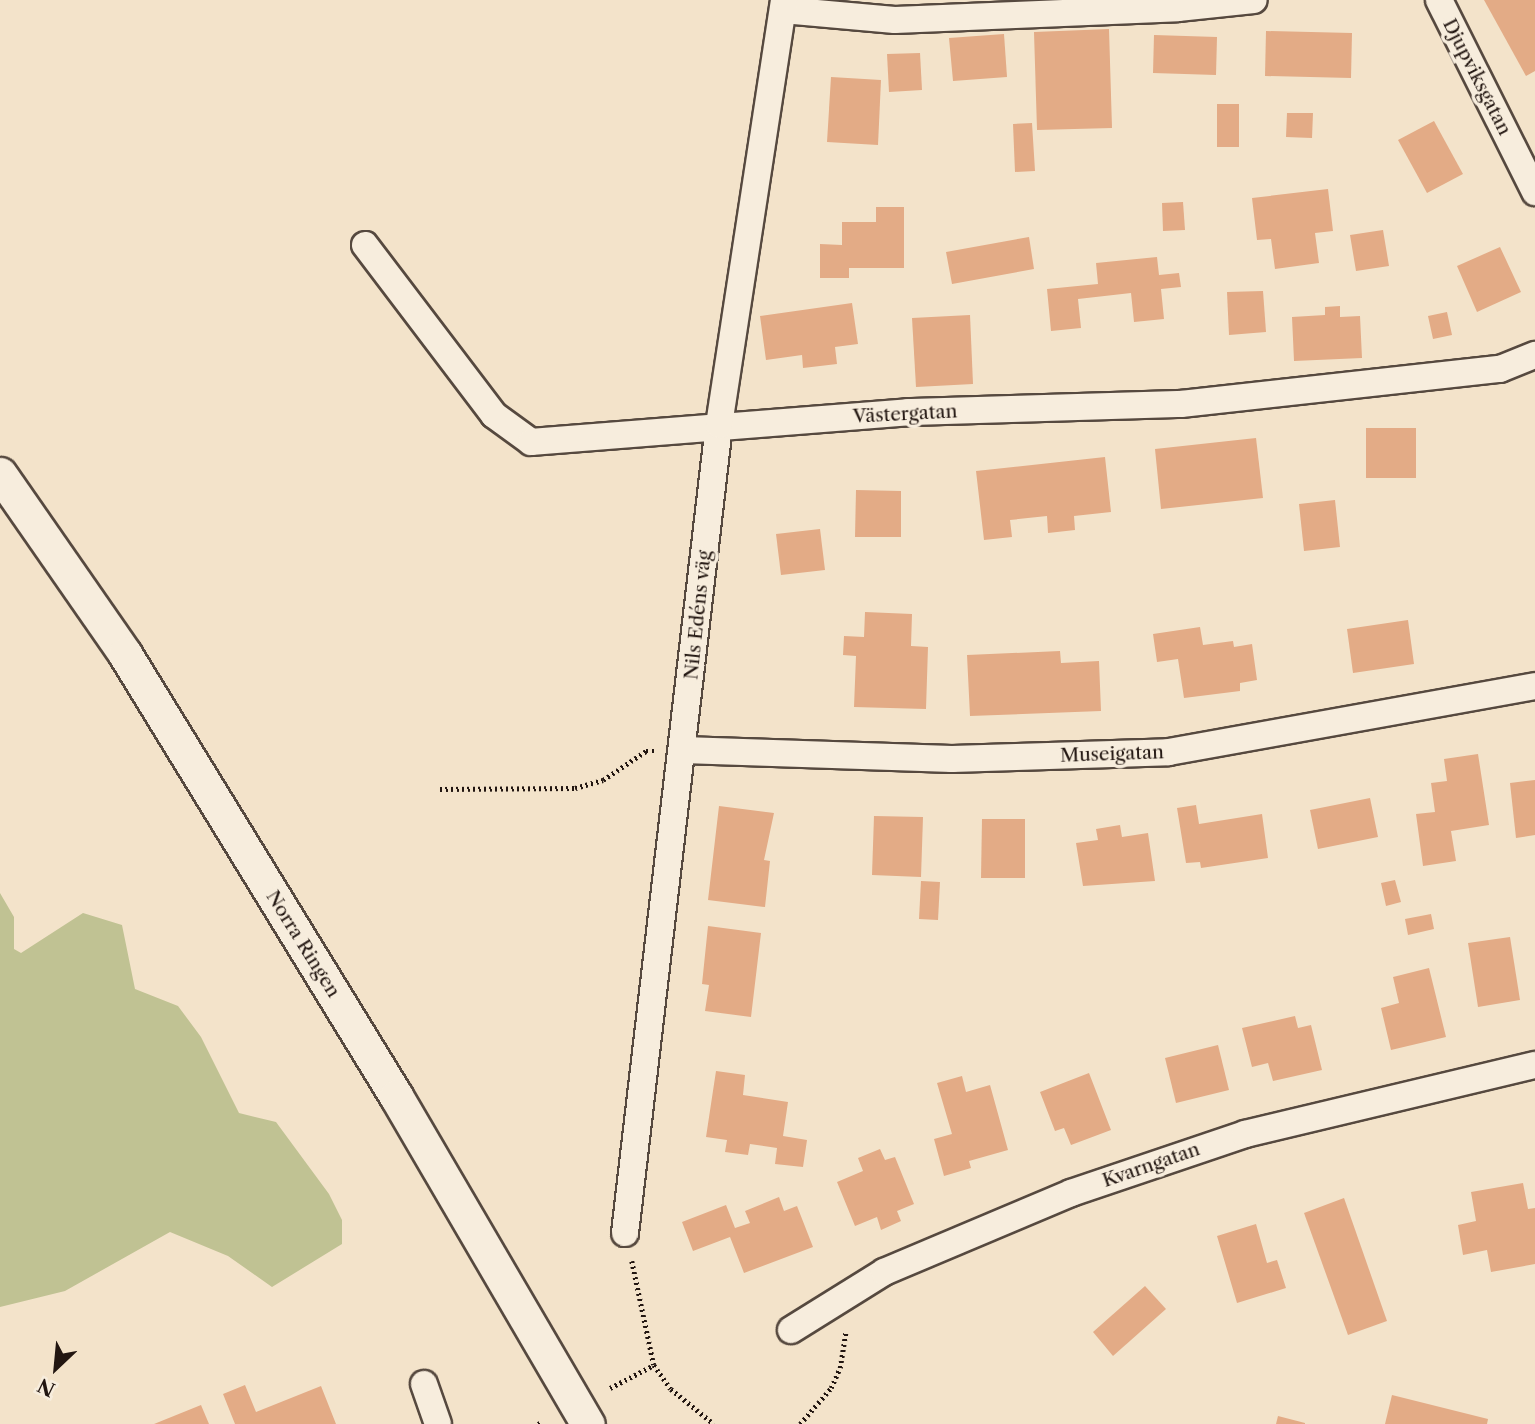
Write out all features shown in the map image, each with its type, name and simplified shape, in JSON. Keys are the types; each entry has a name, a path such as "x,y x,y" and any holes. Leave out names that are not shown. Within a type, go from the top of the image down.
{"street":[{"path":"783,5 895,20 1178,8 1254,0"},
{"name":"Djupviksgatan","path":"1438,0 1535,192"},
{"name":"Nils Edéns väg","path":"625,1233 719,425 783,5"},
{"name":"Västergatan","path":"365,245 494,415 531,442 908,412 1181,404 1500,369 1535,355"},
{"name":"Norra Ringen","path":"0,474 132,666 396,1096 588,1424"},
{"name":"Museigatan","path":"682,750 952,759 1169,752 1535,686"},
{"name":"Kvarngatan","path":"791,1329 884,1272 1071,1193 1245,1134 1535,1065"},
{"path":"424,1384 438,1424"}],"path":[{"path":"440,789 575,788 603,780 646,751 682,750"},
{"path":"625,1233 654,1365 671,1389 714,1424"},
{"path":"800,1424 819,1406 840,1368 846,1338 845,1296"},
{"path":"610,1388 654,1365"}],"green space":[{"path":"0,893 14,917 14,949 21,953 83,913 122,925 135,989 178,1006 201,1037 239,1113 276,1122 329,1194 342,1220 342,1244 272,1287 228,1256 170,1232 65,1291 0,1307"}],"building":[{"path":"1484,0 1535,0 1535,71 1526,76"},
{"path":"1109,29 1112,128 1037,130 1034,32"},
{"path":"1266,31 1352,33 1351,78 1265,76"},
{"path":"1004,34 1007,77 953,81 949,38"},
{"path":"1154,35 1217,37 1216,75 1153,73"},
{"path":"920,53 922,90 889,92 887,54"},
{"path":"831,77 881,80 878,145 827,142"},
{"path":"1217,104 1239,104 1239,147 1217,147"},
{"path":"1287,113 1313,113 1312,138 1286,137"},
{"path":"1434,121 1463,174 1427,193 1398,140"},
{"path":"1032,123 1035,171 1015,172 1013,124"},
{"path":"1328,189 1333,231 1315,233 1319,263 1275,269 1271,239 1257,240 1252,198"},
{"path":"1183,202 1185,230 1163,231 1162,203"},
{"path":"876,207 904,207 904,268 849,268 849,278 820,278 820,244 842,245 842,222 876,222"},
{"path":"1383,230 1389,266 1356,271 1350,235"},
{"path":"1029,237 1034,269 952,284 946,252"},
{"path":"1500,247 1521,292 1477,312 1457,266"},
{"path":"1157,257 1159,275 1179,273 1181,287 1161,289 1164,319 1134,322 1131,293 1078,299 1081,328 1051,331 1047,289 1098,284 1096,263"},
{"path":"1263,291 1266,332 1229,335 1227,292"},
{"path":"852,303 858,344 835,347 837,364 803,368 802,355 766,360 760,316"},
{"path":"1340,306 1340,317 1360,316 1362,358 1294,361 1292,317 1325,315 1325,307"},
{"path":"1447,312 1452,335 1433,339 1428,316"},
{"path":"970,315 973,384 916,387 912,318"},
{"path":"1366,428 1416,428 1416,478 1366,478"},
{"path":"1256,438 1263,498 1161,509 1155,449"},
{"path":"1105,457 1111,512 1074,516 1075,530 1048,533 1047,516 1010,520 1012,537 984,540 976,471"},
{"path":"856,490 901,491 901,537 855,537"},
{"path":"1335,500 1340,547 1304,551 1299,504"},
{"path":"820,529 825,570 781,575 776,534"},
{"path":"865,612 912,614 911,646 928,647 926,709 854,707 856,656 843,655 844,636 864,637"},
{"path":"1408,620 1414,664 1353,673 1347,629"},
{"path":"1200,627 1203,645 1233,641 1234,647 1252,644 1257,680 1240,683 1240,691 1184,698 1178,659 1157,662 1153,634"},
{"path":"1060,651 1061,663 1099,661 1101,711 970,716 967,655"},
{"path":"1478,754 1489,825 1451,831 1456,861 1423,866 1416,814 1435,812 1431,783 1447,781 1444,759"},
{"path":"1535,780 1535,835 1516,838 1510,783"},
{"path":"1370,798 1378,837 1318,849 1310,810"},
{"path":"1196,805 1199,824 1262,814 1268,858 1201,868 1200,862 1186,863 1177,808"},
{"path":"719,806 774,813 764,860 770,861 765,907 708,900"},
{"path":"874,816 923,817 921,877 872,875"},
{"path":"982,819 1025,819 1025,878 981,878"},
{"path":"1120,825 1122,837 1148,833 1155,881 1083,886 1076,843 1098,840 1096,829"},
{"path":"1395,880 1401,902 1386,906 1381,883"},
{"path":"921,881 940,882 938,920 919,919"},
{"path":"1431,914 1434,929 1408,935 1405,919"},
{"path":"708,926 761,933 751,1017 705,1011 709,985 702,984"},
{"path":"1510,937 1520,1000 1478,1007 1468,943"},
{"path":"1429,968 1446,1037 1391,1050 1381,1008 1399,1003 1393,977"},
{"path":"1295,1016 1298,1028 1311,1025 1322,1070 1273,1081 1268,1063 1252,1067 1242,1028"},
{"path":"1218,1045 1229,1090 1176,1103 1165,1058"},
{"path":"716,1071 745,1075 743,1095 788,1102 783,1136 807,1140 803,1167 775,1164 777,1148 750,1144 748,1155 725,1152 727,1140 706,1137"},
{"path":"1089,1073 1111,1130 1071,1145 1064,1128 1055,1131 1040,1092"},
{"path":"962,1076 966,1092 990,1085 1008,1150 969,1161 971,1168 944,1176 934,1139 952,1134 937,1083"},
{"path":"880,1149 885,1160 895,1157 914,1204 897,1211 901,1221 881,1230 877,1217 855,1226 837,1182 863,1171 858,1158"},
{"path":"1523,1183 1528,1209 1535,1208 1535,1264 1491,1272 1487,1250 1463,1255 1458,1225 1476,1221 1471,1192"},
{"path":"779,1197 784,1211 797,1206 813,1247 744,1273 730,1237 693,1251 682,1222 726,1205 735,1228 750,1223 745,1211"},
{"path":"1344,1198 1387,1321 1348,1335 1304,1213"},
{"path":"1256,1224 1267,1263 1277,1260 1286,1288 1237,1303 1217,1236"},
{"path":"1145,1286 1166,1309 1113,1356 1093,1332"},
{"path":"245,1385 256,1412 321,1386 336,1424 235,1424 223,1394"},
{"path":"1392,1395 1488,1419 1487,1424 1385,1424"},
{"path":"201,1405 209,1424 154,1424"},
{"path":"1278,1416 1305,1423 1305,1424 1276,1424"}]}
